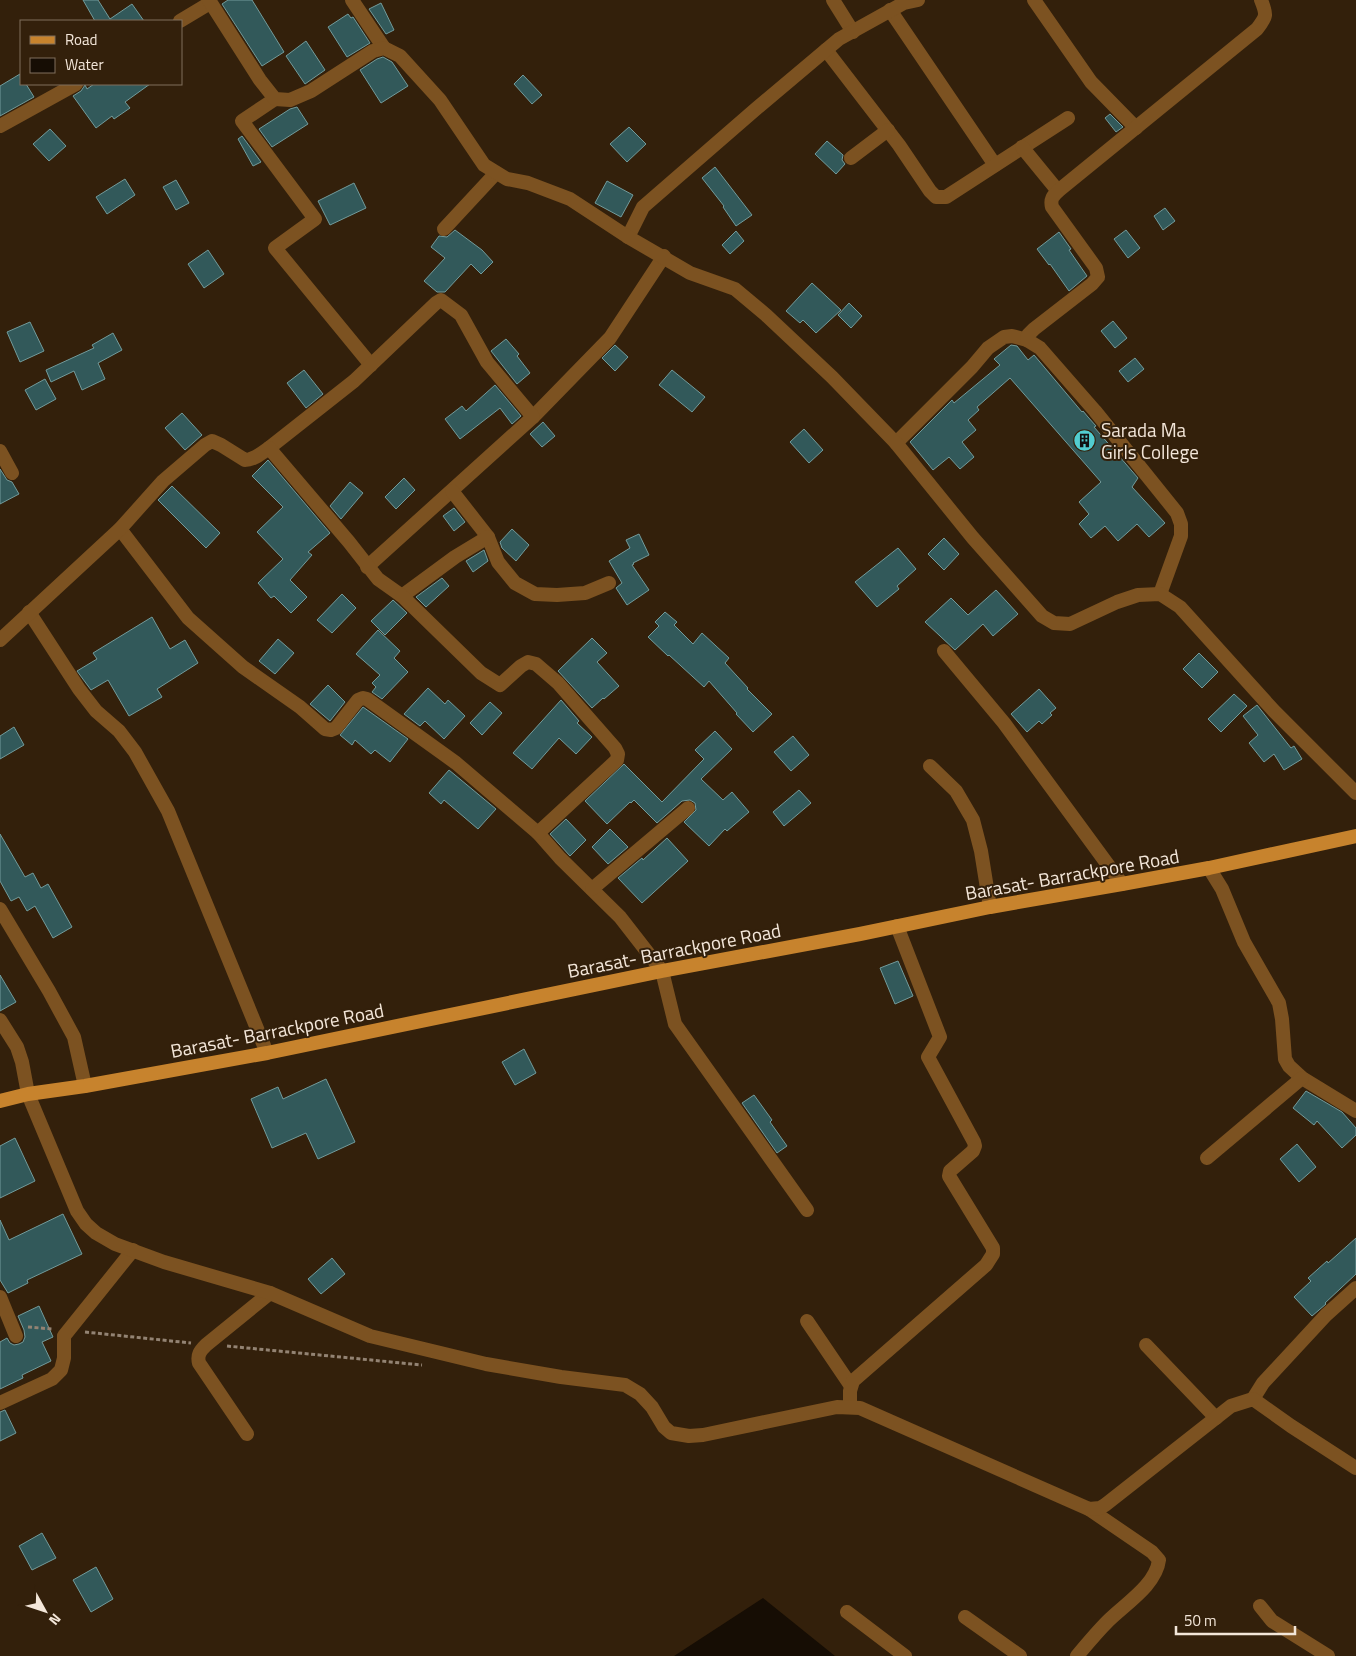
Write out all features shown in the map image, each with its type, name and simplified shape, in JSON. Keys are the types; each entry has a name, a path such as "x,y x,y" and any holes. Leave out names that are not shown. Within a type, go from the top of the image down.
{"main road":[{"name":"Barasat- Barrackpore Road","path":"0,1101 28,1094 84,1086 267,1053 990,907 1209,868 1356,836"}],"street":[{"path":"352,0 384,48 400,56 440,100 484,165 507,179 528,183 570,199 628,237 690,272 735,289 766,315 832,377 896,443 960,523 1042,616 1054,623 1070,624 1138,595 1160,594 1180,607 1274,711 1356,793"},
{"path":"833,0 853,32"},
{"path":"628,237 644,207 826,50 839,40 890,10 904,3 918,0"},
{"path":"1034,0 1091,82 1136,128"},
{"path":"1027,340 1028,335 1034,329 1092,284 1098,277 1096,268 1052,207 1050,202 1052,197 1257,29 1265,18 1266,11 1261,0"},
{"path":"182,20 210,1 260,80 276,99"},
{"path":"890,10 995,165"},
{"path":"371,365 275,248 315,219 242,122 276,99 290,100 311,91 374,51 384,48"},
{"path":"826,50 888,130 930,191 936,196 946,197 1068,118"},
{"path":"0,126 74,85"},
{"path":"851,158 888,130"},
{"path":"1022,148 1058,191"},
{"path":"444,229 496,173"},
{"path":"368,566 533,417 610,338 664,256"},
{"path":"0,640 120,528 163,481 205,445 212,441 245,460 257,456 270,448 354,381 441,300 461,315 487,362 533,417"},
{"path":"896,443 972,367 988,348 1004,337 1012,336 1027,340 1040,348 1095,411 1177,513 1181,524 1181,536 1160,594"},
{"path":"270,448 378,579 402,596 481,673 500,685 504,684 528,662 536,664 558,684 615,748 618,754 616,760 538,833"},
{"path":"0,452 12,473"},
{"path":"452,491 488,537 498,562 515,583 535,594 558,595 585,593 610,583"},
{"path":"120,528 188,618 243,668 300,707 325,729 331,730 336,728 358,700 368,699 456,763 538,833 560,858 620,917 662,972 675,1024 806,1210"},
{"path":"402,596 455,557 488,537"},
{"path":"29,612 79,689 96,711 120,731 135,752 168,810 267,1053"},
{"path":"944,651 1004,723 1122,884"},
{"path":"930,766 956,791 973,820 981,851 990,907"},
{"path":"592,889 688,808"},
{"path":"1209,868 1222,889 1244,942 1279,1003 1285,1059 1289,1066 1302,1078 1356,1112"},
{"path":"0,909 74,1037 84,1086"},
{"path":"850,1407 853,1381 986,1265 993,1254 993,1248 949,1176 950,1172 975,1146 928,1058 940,1037 898,926"},
{"path":"0,1020 17,1048 22,1062 28,1094 77,1211 86,1224 96,1233 115,1244 164,1262 270,1293 370,1336 486,1364 562,1377 625,1385 640,1394 652,1407 664,1427 671,1433 689,1436 703,1435 837,1406 860,1408 1089,1509 1152,1552 1160,1560 1158,1570 1152,1580 1108,1621 1077,1656"},
{"path":"1206,1158 1302,1078"},
{"path":"0,1403 52,1379 61,1370 64,1358 64,1336 133,1250"},
{"path":"1089,1509 1105,1505 1231,1406 1253,1398 1263,1383 1326,1315 1356,1288"},
{"path":"247,1434 199,1363 198,1357 200,1351 206,1345 270,1293"},
{"path":"0,1297 18,1331"},
{"path":"807,1321 851,1386"},
{"path":"1146,1345 1216,1418"},
{"path":"1253,1398 1291,1426 1356,1468"},
{"path":"1260,1606 1272,1621 1328,1656"},
{"path":"847,1612 906,1656"},
{"path":"966,1617 1020,1656"}],"path":[{"path":"18,1331 60,1330"},
{"path":"79,1332 198,1343"},
{"path":"218,1345 426,1366"}],"water":[{"path":"763,1598 835,1656 674,1656"}],"building":[{"path":"83,0 98,0 110,19 132,4 143,20 94,20"},
{"path":"228,0 252,0 284,52 262,66 222,4"},
{"path":"381,3 394,30 386,34 369,9"},
{"path":"348,14 351,18 353,17 370,43 347,57 328,27"},
{"path":"306,41 325,70 305,84 286,56"},
{"path":"383,57 392,62 408,86 381,103 360,70"},
{"path":"20,74 20,85 27,85 34,97 0,116 0,86"},
{"path":"523,75 542,95 532,104 514,84"},
{"path":"85,85 87,89 93,85 149,85 125,102 130,108 114,119 112,116 96,128 73,96 81,91"},
{"path":"297,107 308,124 272,147 259,129 290,109"},
{"path":"1110,114 1123,127 1116,132 1105,118"},
{"path":"629,127 646,144 627,162 610,144"},
{"path":"50,129 66,146 49,161 33,144"},
{"path":"242,136 261,162 253,166 238,139"},
{"path":"827,141 843,155 842,160 845,164 836,174 815,154"},
{"path":"715,167 752,215 736,226 724,206 702,178"},
{"path":"125,179 135,195 107,214 96,197"},
{"path":"176,180 189,203 176,210 163,187"},
{"path":"607,181 633,195 621,217 595,203"},
{"path":"354,183 366,208 330,225 318,201"},
{"path":"1165,208 1175,221 1163,230 1154,216"},
{"path":"455,230 482,250 493,262 481,274 471,264 445,292 437,292 424,281 445,258 431,247 439,236 447,237"},
{"path":"1126,230 1140,248 1128,258 1114,239"},
{"path":"736,231 744,241 730,254 722,245"},
{"path":"1059,232 1087,276 1069,291 1037,249"},
{"path":"208,250 224,274 204,288 188,264"},
{"path":"812,283 841,310 816,333 803,320 800,323 786,311"},
{"path":"849,303 862,316 851,328 838,315"},
{"path":"1113,321 1127,338 1115,348 1101,331"},
{"path":"30,322 44,351 20,362 7,332"},
{"path":"113,333 122,350 98,363 105,379 82,390 74,371 51,382 46,370 94,348 92,345"},
{"path":"506,339 519,354 517,356 530,373 517,384 491,351"},
{"path":"615,345 628,357 615,371 602,358"},
{"name":"Sarada Ma Girls College","path":"1011,345 1017,346 1028,360 1034,355 1096,426 1094,427 1138,478 1132,487 1165,523 1149,537 1137,524 1118,541 1105,526 1091,538 1079,524 1089,514 1079,502 1101,482 1010,378 977,407 979,410 968,420 976,430 962,442 974,457 960,469 949,457 933,470 910,442 952,400 954,403 1000,365 994,359"},
{"path":"1135,358 1144,369 1128,382 1119,371"},
{"path":"304,370 323,394 306,408 287,383"},
{"path":"672,370 705,397 692,412 659,385"},
{"path":"45,379 56,399 36,410 25,390"},
{"path":"495,385 521,416 512,424 500,408 460,439 445,419 462,406 466,411"},
{"path":"182,413 202,435 185,450 165,428"},
{"path":"543,422 555,436 542,447 530,434"},
{"path":"804,429 823,450 809,463 790,442"},
{"path":"268,460 330,533 308,552 312,555 290,580 307,597 291,613 274,596 271,598 258,583 283,559 257,532 283,507 252,476"},
{"path":"0,469 7,480 12,482 19,494 0,504"},
{"path":"404,478 415,490 396,509 385,497"},
{"path":"350,482 363,493 341,519 330,506"},
{"path":"172,486 220,533 206,548 158,500"},
{"path":"454,508 465,522 454,531 443,516"},
{"path":"512,529 529,545 516,561 502,548 500,542"},
{"path":"639,534 649,555 632,565 649,590 627,605 616,588 622,583 609,561 630,548 626,540"},
{"path":"944,538 959,554 944,570 928,554"},
{"path":"898,548 916,569 897,586 899,589 877,607 855,582"},
{"path":"484,550 488,561 473,572 466,561"},
{"path":"442,578 449,586 426,607 416,597"},
{"path":"996,590 1018,614 993,636 983,624 955,650 925,622 951,598 968,615"},
{"path":"342,594 356,608 332,633 317,620"},
{"path":"393,600 407,613 385,635 371,621"},
{"path":"665,612 677,622 674,625 693,644 702,633 729,658 725,663 772,714 753,732 709,681 704,687 648,637 659,626 655,622"},
{"path":"152,617 170,649 185,640 198,663 157,689 162,697 129,716 108,680 91,690 77,671 97,659 93,653"},
{"path":"378,630 400,651 394,658 408,672 382,699 372,692 376,687 372,683 380,675 356,654"},
{"path":"592,638 607,653 597,662 619,686 592,708 558,671"},
{"path":"278,639 294,653 275,674 259,661"},
{"path":"1199,653 1218,672 1202,688 1183,669"},
{"path":"328,685 345,702 330,721 310,704"},
{"path":"428,688 445,704 448,700 465,716 444,739 425,721 420,726 404,714"},
{"path":"1039,689 1056,708 1050,713 1052,715 1042,724 1039,721 1027,732 1011,714"},
{"path":"1234,694 1247,706 1221,732 1208,719"},
{"path":"561,700 579,721 577,723 592,737 576,754 559,738 532,769 513,753"},
{"path":"490,702 502,713 482,735 470,723"},
{"path":"1257,705 1291,748 1294,746 1302,759 1284,770 1274,754 1264,762 1249,743 1258,735 1243,716"},
{"path":"363,707 408,739 390,762 375,750 371,754 355,740 352,745 340,735"},
{"path":"14,727 24,745 0,759 0,736"},
{"path":"715,731 732,749 701,779 723,800 732,792 749,812 727,831 725,829 709,846 684,822 696,810 695,803 690,800 682,801 657,823 634,800 607,824 585,801 624,764 662,802 704,759 695,750"},
{"path":"793,736 809,755 791,771 774,752"},
{"path":"449,770 496,809 478,829 444,800 441,804 429,793"},
{"path":"799,790 811,803 784,826 773,812"},
{"path":"566,819 586,840 570,856 550,834"},
{"path":"610,829 628,847 608,864 592,847"},
{"path":"0,834 25,877 33,873 41,888 48,884 72,927 53,938 35,906 27,911 19,897 11,901 0,881"},
{"path":"667,838 688,861 642,903 618,878 642,858 643,860"},
{"path":"898,961 913,996 895,1004 880,968"},
{"path":"0,975 16,1002 0,1011"},
{"path":"524,1049 536,1073 515,1085 502,1062"},
{"path":"326,1079 355,1142 318,1159 306,1133 272,1148 251,1099 278,1087 283,1099"},
{"path":"1306,1091 1342,1112 1356,1128 1356,1135 1342,1148 1317,1121 1314,1125 1293,1108"},
{"path":"754,1095 772,1120 770,1122 787,1146 777,1153 742,1103"},
{"path":"15,1138 35,1181 0,1198 0,1146"},
{"path":"1297,1144 1316,1167 1299,1182 1280,1159"},
{"path":"63,1214 82,1254 27,1280 28,1283 8,1293 0,1280 0,1220 9,1240"},
{"path":"1356,1238 1356,1274 1312,1316 1294,1297 1311,1281 1308,1278"},
{"path":"332,1258 345,1274 321,1294 308,1279"},
{"path":"39,1306 53,1337 42,1342 51,1361 22,1375 23,1378 0,1389 0,1342 7,1338 14,1345 23,1342 25,1337 24,1330 18,1316"},
{"path":"5,1410 16,1433 0,1441 0,1412"},
{"path":"42,1533 56,1558 32,1570 19,1546"},
{"path":"96,1567 113,1599 91,1612 73,1580"}],"place":[{"name":"Sarada Ma Girls College","path":"1085,440"}]}
